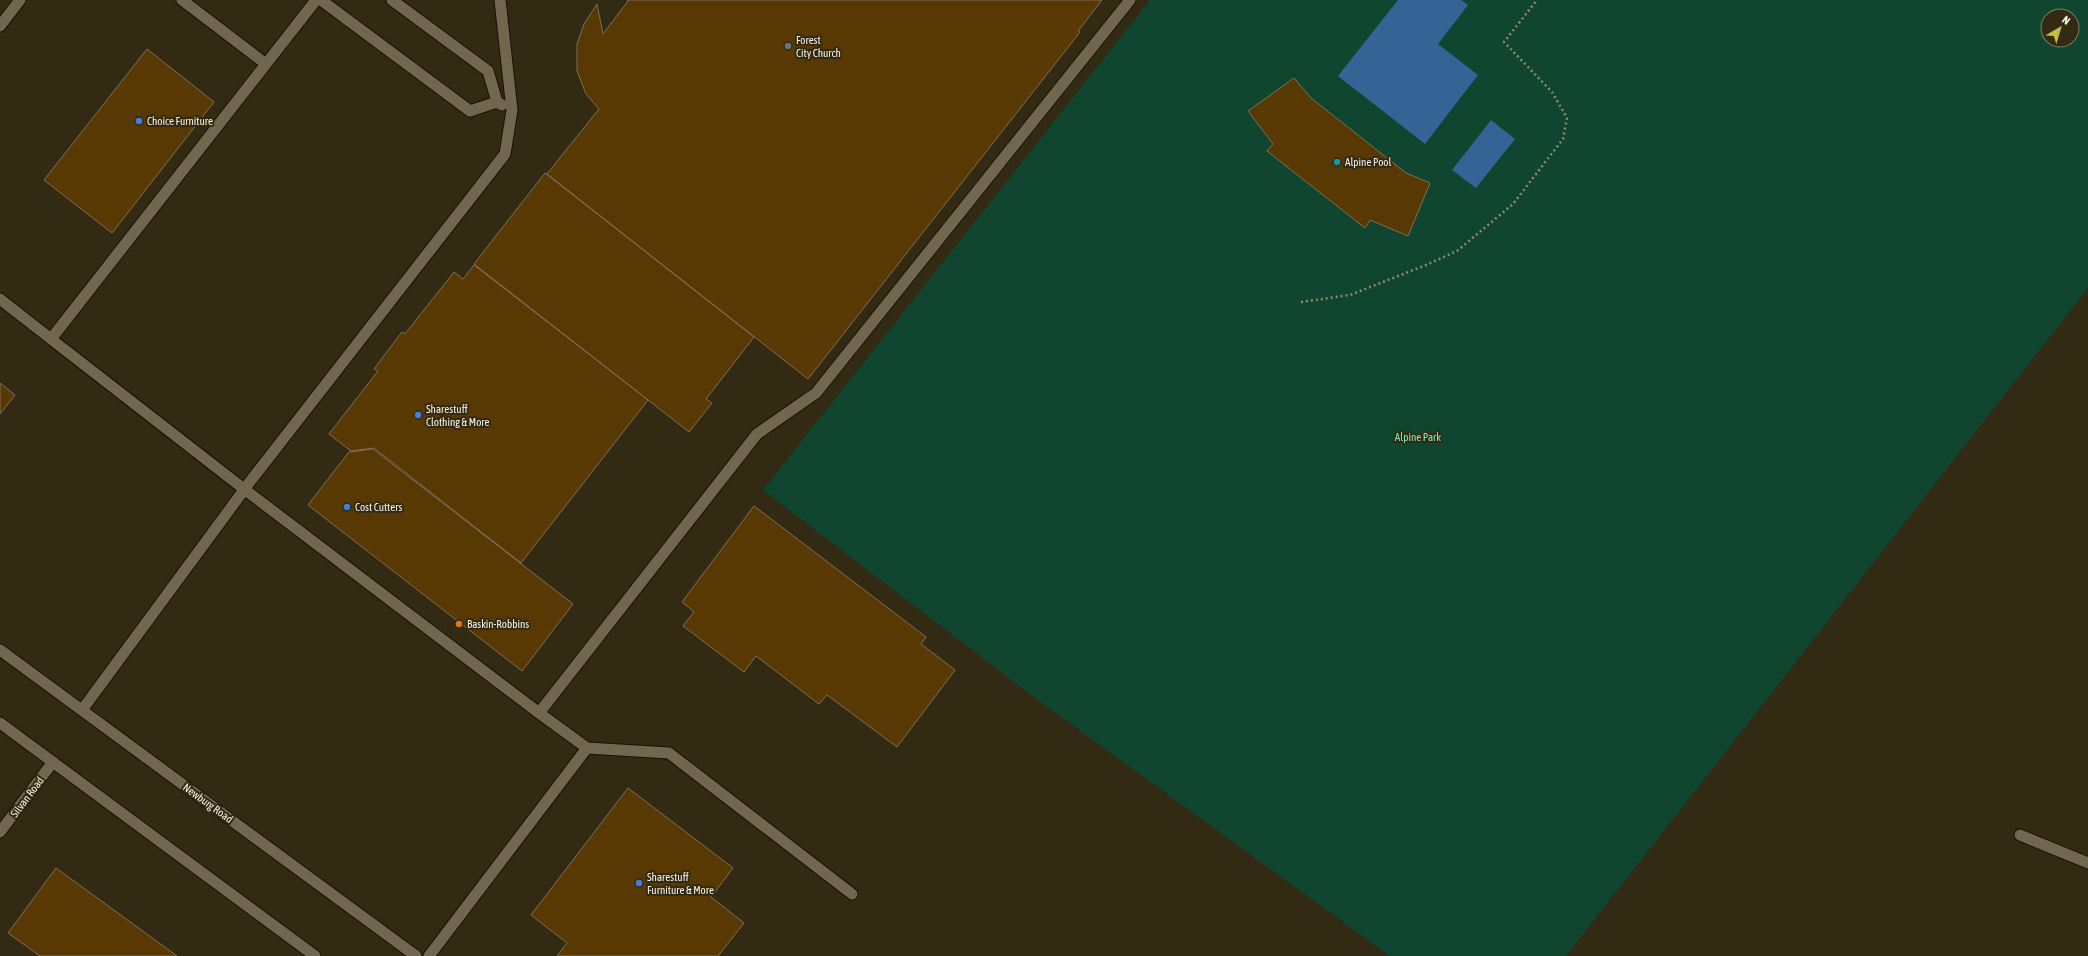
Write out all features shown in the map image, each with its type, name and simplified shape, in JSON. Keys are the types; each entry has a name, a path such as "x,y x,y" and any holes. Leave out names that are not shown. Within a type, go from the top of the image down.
{"main road":[{"path":"0,26 20,0"},
{"path":"182,0 266,64"},
{"path":"51,339 316,0"},
{"path":"321,0 470,111 497,102"},
{"path":"392,0 488,71 497,102 512,110"},
{"path":"82,710 244,489 505,154 512,110 500,0"},
{"path":"538,713 757,434 816,393 1130,0"},
{"path":"0,299 244,489 538,713 587,748 669,753 852,894"},
{"name":"Newburg Road","path":"0,650 416,956"},
{"path":"0,723 314,956"},
{"path":"429,956 587,748"},
{"name":"Silvan Road","path":"0,832 53,762"},
{"path":"2020,835 2088,863"}],"path":[{"path":"1301,302 1350,295 1426,265 1456,251 1513,204 1563,139 1567,118 1552,92 1504,42 1537,0"}],"green space":[{"name":"Alpine Park","path":"1150,0 2088,0 2088,288 1566,956 1390,956 1027,692 763,490"}],"water":[{"path":"1398,0 1461,0 1468,5 1438,44 1478,75 1425,144 1338,76"},
{"path":"1491,120 1515,139 1476,188 1452,170"}],"building":[{"path":"627,0 1102,0 1078,31 1080,32 808,379 547,174 599,109 586,94 577,71 577,44 584,24 597,4 603,34 628,1"},
{"path":"147,49 214,102 112,233 44,180"},
{"name":"Alpine Pool","path":"1294,78 1311,98 1406,173 1430,183 1408,236 1370,220 1365,228 1267,151 1273,144 1248,111"},
{"path":"545,173 754,337 706,399 712,403 689,432 474,264"},
{"path":"474,265 648,400 521,563 374,448 351,451 329,434 378,371 374,369 402,332 405,334 454,272 463,279"},
{"path":"0,383 15,395 0,414"},
{"path":"373,449 573,604 522,671 308,505 349,452"},
{"path":"754,506 926,637 921,644 955,670 897,747 827,695 819,704 756,656 744,672 683,626 694,612 682,602"},
{"name":"Sharestuff Furniture & More","path":"628,788 733,868 711,897 744,923 718,956 557,956 567,943 531,915"},
{"path":"56,868 177,956 40,956 8,933"}],"place":[{"name":"Forest City Church","path":"788,46"},
{"name":"Choice Furniture","path":"139,121"},
{"name":"Alpine Pool","path":"1337,162"},
{"name":"Sharestuff Clothing & More","path":"418,415"},
{"name":"Cost Cutters","path":"347,507"},
{"name":"Baskin-Robbins","path":"459,624"},
{"name":"Sharestuff Furniture & More","path":"639,883"}]}
